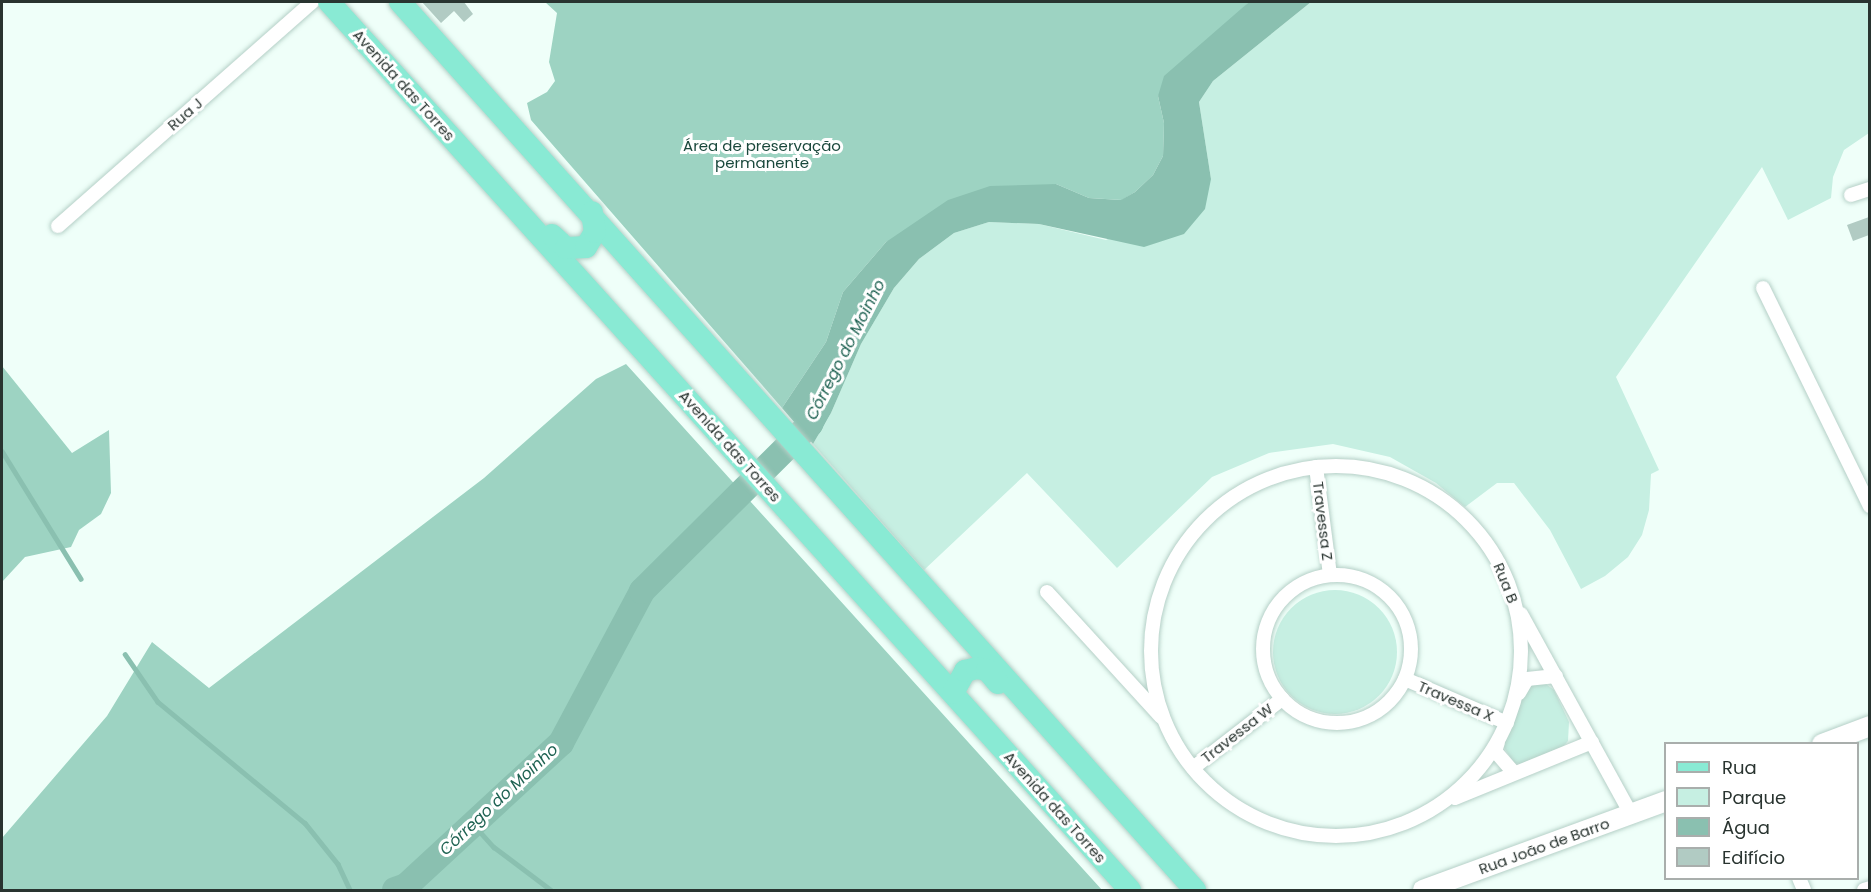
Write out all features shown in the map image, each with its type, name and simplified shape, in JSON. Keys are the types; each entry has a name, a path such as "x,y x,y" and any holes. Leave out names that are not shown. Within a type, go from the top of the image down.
{"main road":[{"name":"Avenida das Torres","path":"328,2 457,142 1131,891"},
{"path":"400,2 592,213 705,345 1196,891"},
{"path":"457,142 482,158 566,248 586,247 592,239 592,213"},
{"path":"953,693 965,671 987,670 1078,774 1113,799"}],"street":[{"name":"Rua J","path":"58,226 312,2"},
{"path":"1851,195 1869,189"},
{"path":"1763,288 1869,506"},
{"name":"Rua B","path":"1047,592 1164,720 1193,768 1245,812 1276,826 1309,834 1377,832 1409,821 1439,805 1472,777 1498,742 1508,723 1516,697 1521,667 1515,604 1492,551 1453,508 1402,479 1345,466 1316,467 1282,474 1250,487 1222,505 1197,528 1177,556 1162,586 1153,619 1150,653 1154,687 1164,720"},
{"name":"Travessa Z","path":"1316,467 1330,576"},
{"path":"1330,576 1368,582 1387,594 1402,612 1411,646 1405,679 1385,705 1372,715 1349,722 1324,722 1309,717 1282,699 1269,680 1263,658 1263,636 1270,615 1283,597 1301,583 1330,576"},
{"path":"1515,604 1631,814"},
{"path":"1516,697 1527,680 1556,675"},
{"name":"Travessa X","path":"1405,679 1508,723"},
{"name":"Travessa W","path":"1193,768 1282,699"},
{"path":"1827,742 1869,726"},
{"path":"1498,742 1496,752 1514,773"},
{"path":"1439,805 1592,742"},
{"name":"Rua João de Barro","path":"1423,891 1664,801"},
{"path":"1863,891 1869,888"}],"green space":[{"name":"Área de preservação permanente","path":"545,2 1249,2 1158,96 1164,123 1163,156 1153,175 1135,192 1122,200 1089,198 1056,184 886,242 843,292 826,342 782,408 531,120 527,103 547,92 555,81 549,62 557,13"},
{"path":"1311,2 1869,2 1869,133 1844,150 1833,177 1831,198 1788,220 1762,167 1616,377 1659,470 1651,474 1649,510 1642,535 1628,557 1605,576 1581,589 1550,530 1514,483 1497,483 1465,507 1436,483 1390,457 1333,444 1269,453 1212,477 1117,568 1027,473 924,570 813,444 831,413 861,344 894,288 919,259 954,233 989,222 1039,224 1106,240 1211,179 1199,102 1213,81"},
{"path":"626,364 1102,890 2,890 2,838 107,716 152,642 209,688 484,478 596,379"},
{"path":"2,366 72,453 109,430 111,493 101,514 79,530 71,547 25,557 2,582"},
{"path":"1335,590 1359,594 1379,608 1393,628 1397,652 1393,676 1379,696 1359,710 1335,714 1311,710 1291,696 1277,676 1273,652 1277,628 1291,608 1311,594"},
{"path":"1546,684 1554,690 1569,722 1568,741 1560,750 1520,764 1514,763 1503,746 1523,694 1530,685"}],"water":[{"path":"1249,2 1311,2 1213,81 1199,102 1211,179 1205,209 1184,234 1144,247 1039,224 989,222 954,233 919,259 894,288 861,344 831,413 813,444 782,408 826,342 843,292 886,242 948,200 990,186 1056,184 1089,198 1121,200 1135,192 1153,175 1163,156 1164,123 1158,96 1164,76"}],"building":[{"path":"422,2 464,2 473,14 464,22 454,11 441,23"},
{"path":"1869,217 1869,235 1853,241 1847,225"}],"waterway":[{"name":"Córrego do Moinho","path":"395,890 406,886 561,743 642,591 810,424 821,401"},
{"path":"2,451 81,579"},
{"path":"125,654 158,702 305,823 338,864 350,890"},
{"path":"473,824 494,847 551,890"}]}
